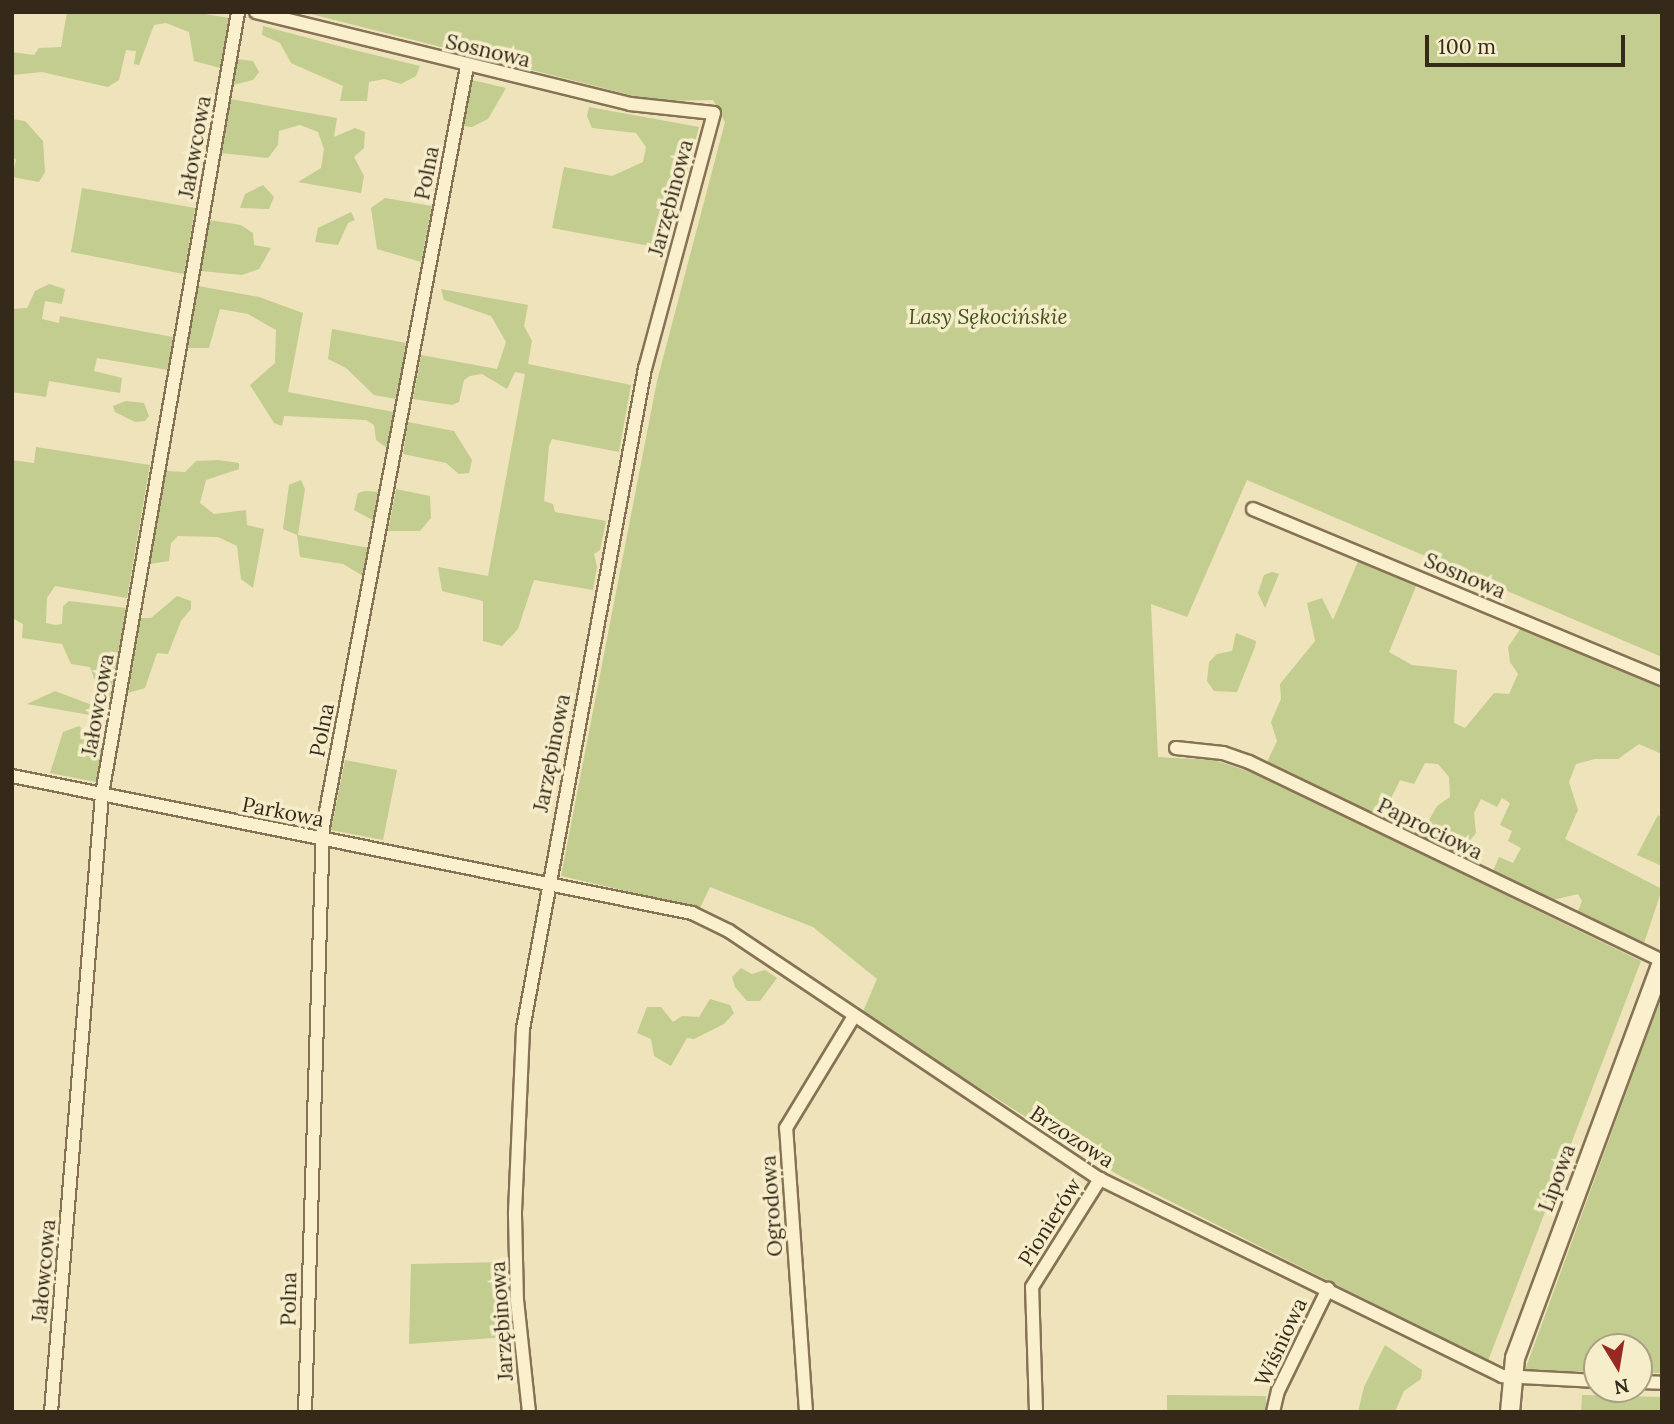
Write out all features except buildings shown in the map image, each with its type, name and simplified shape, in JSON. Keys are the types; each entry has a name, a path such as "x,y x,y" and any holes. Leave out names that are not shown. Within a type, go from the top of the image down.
{"street":[{"name":"Jałowcowa","path":"51,1412 102,794 238,12"},
{"name":"Sosnowa","path":"256,12 630,104 714,113"},
{"name":"Polna","path":"305,1412 322,839 467,66"},
{"name":"Jarzębinowa","path":"529,1412 517,1300 516,1132 523,1029 547,882 645,368 714,113"},
{"name":"Sosnowa","path":"1253,509 1662,679"},
{"name":"Paprociowa","path":"1176,747 1223,753 1249,762 1662,962"},
{"name":"Parkowa","path":"12,776 547,882"},
{"name":"Brzozowa","path":"547,882 692,913 729,931 1100,1179 1510,1379 1583,1381"},
{"name":"Lipowa","path":"1510,1412 1510,1379 1662,962"},
{"name":"Ogrodowa","path":"806,1412 786,1128 854,1016"},
{"name":"Pionierów","path":"1036,1412 1032,1287 1100,1179"},
{"name":"Wiśniowa","path":"1273,1412 1278,1391 1328,1290"}],"green space":[{"path":"67,12 193,12 229,18 220,68 194,61 189,32 166,23 154,25 139,65 134,64 136,51 126,50 119,80 108,87 42,72 12,75 12,52 34,55 39,48 61,47"},
{"name":"Lasy Sękocińskie","path":"303,12 1662,12 1662,657 1247,480 1187,617 1151,604 1158,757 1214,760 1260,775 1641,961 1488,1361 1120,1176 862,1014 877,979 813,927 710,887 700,908 561,876 657,381 725,122 713,100 654,101"},
{"path":"263,26 420,66 416,76 401,84 384,79 369,82 367,101 340,101 343,86 291,63 280,43 262,35"},
{"path":"237,59 253,61 259,72 253,80 233,85"},
{"path":"472,80 506,88 488,119 472,127 463,126"},
{"path":"230,99 337,118 334,137 355,128 365,132 364,148 354,157 364,176 361,193 298,182 321,168 324,149 318,132 300,125 279,131 278,145 268,158 221,153"},
{"path":"589,107 699,127 666,249 552,228 564,167 612,176 643,162 646,147 636,133 592,128 587,116"},
{"path":"12,119 25,121 43,141 45,172 39,182 12,177 16,160 12,156"},
{"path":"263,185 274,197 269,209 240,208 245,194"},
{"path":"82,188 195,208 184,274 71,252"},
{"path":"385,198 432,206 421,262 377,249 371,208"},
{"path":"351,212 355,220 348,223 338,245 315,242 318,228"},
{"path":"209,220 241,225 253,233 254,245 271,248 259,269 242,275 201,271"},
{"path":"49,284 65,289 62,304 45,301 42,319 59,323 60,316 173,337 168,370 97,358 94,371 122,378 120,393 49,381 46,397 12,392 12,309 27,308 35,291"},
{"path":"198,286 259,297 303,313 288,392 394,412 387,448 376,440 374,425 366,420 284,416 282,426 274,423 250,385 275,363 276,330 248,314 220,309 209,348 187,348"},
{"path":"441,289 528,305 524,326 532,341 528,364 631,385 619,452 552,439 549,446 544,501 553,504 555,512 606,521 600,550 594,554 597,567 593,590 534,580 518,629 502,646 483,641 483,601 442,591 438,567 488,576 525,374 515,372 507,389 482,374 470,376 464,380 459,402 452,405 413,399 421,355 497,369 506,342 491,316 444,300"},
{"path":"332,329 406,343 396,399 374,395 346,368 328,359"},
{"path":"126,401 144,403 149,416 145,421 135,422 115,412 113,406"},
{"path":"408,422 454,431 472,460 469,473 459,474 446,463 403,454"},
{"path":"36,447 150,465 127,598 55,586 47,598 46,623 55,625 62,624 63,606 69,601 126,608 110,698 98,690 90,667 71,664 62,644 22,638 23,624 12,618 12,460 34,463"},
{"path":"196,461 239,463 239,469 206,480 200,503 214,514 246,510 247,525 264,529 253,588 241,579 237,546 218,537 178,536 171,543 169,561 150,564 166,471 185,472"},
{"path":"301,480 305,489 298,535 369,548 363,576 343,564 300,557 297,535 283,529 289,485"},
{"path":"396,489 430,496 431,518 420,531 388,531"},
{"path":"379,492 374,521 354,510 358,493"},
{"path":"1359,559 1417,584 1389,652 1412,665 1457,670 1454,723 1465,728 1494,693 1509,694 1518,674 1510,662 1508,647 1521,628 1662,688 1662,754 1639,744 1618,759 1595,759 1576,764 1569,782 1578,810 1565,839 1662,889 1644,943 1578,911 1582,901 1578,894 1553,900 1493,871 1499,857 1513,863 1521,848 1508,841 1512,831 1500,825 1510,803 1502,798 1497,807 1481,799 1474,813 1476,833 1459,854 1420,836 1437,806 1450,797 1449,777 1438,764 1425,763 1414,784 1400,780 1382,817 1267,762 1277,741 1271,722 1281,699 1280,684 1315,641 1307,603 1322,598 1333,620"},
{"path":"1272,572 1279,574 1265,608 1258,593 1264,575"},
{"path":"177,596 191,601 191,609 181,621 168,654 157,653 145,688 128,693 141,618 151,618"},
{"path":"1236,633 1256,641 1255,647 1237,692 1214,691 1207,681 1209,662 1217,654 1232,651"},
{"path":"55,691 108,711 107,718 27,704"},
{"path":"79,726 102,748 96,782 50,773 63,732"},
{"path":"345,760 397,770 383,840 331,830"},
{"path":"1658,815 1662,818 1662,866 1637,855"},
{"path":"741,968 752,974 765,970 777,978 760,1001 747,1001 735,987 732,977"},
{"path":"1662,995 1662,1373 1653,1373 1653,1333 1583,1333 1583,1372 1525,1370"},
{"path":"710,999 730,1005 734,1013 724,1024 694,1039 687,1038 671,1066 654,1056 651,1039 637,1033 647,1007 661,1007 673,1022 682,1016 699,1017"},
{"path":"504,1262 507,1337 409,1344 411,1264"},
{"path":"1385,1345 1422,1370 1421,1379 1404,1391 1395,1412 1358,1412 1364,1387"},
{"path":"1167,1395 1266,1396 1266,1412 1167,1412"},
{"path":"1582,1395 1583,1403 1653,1403 1653,1397 1662,1397 1662,1412 1581,1412"}]}
